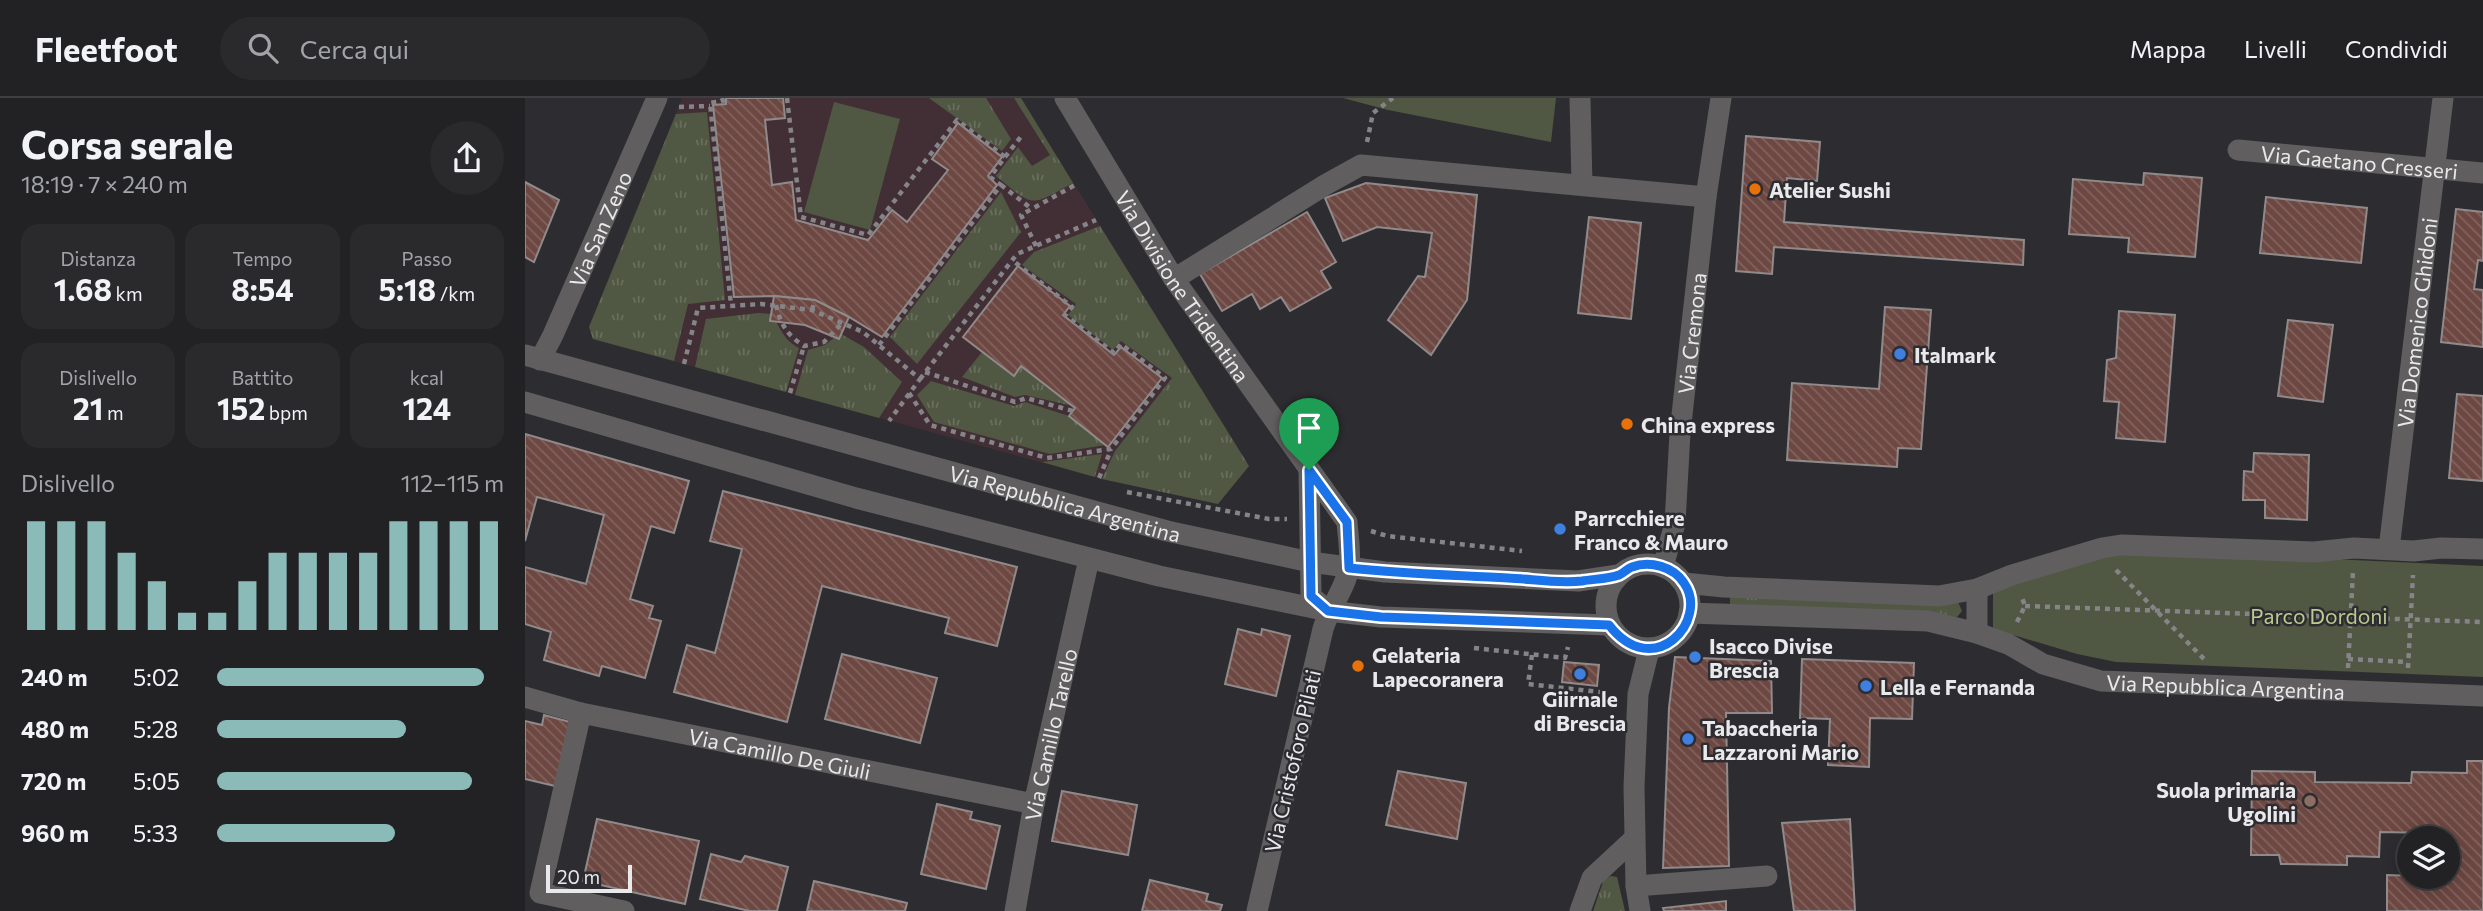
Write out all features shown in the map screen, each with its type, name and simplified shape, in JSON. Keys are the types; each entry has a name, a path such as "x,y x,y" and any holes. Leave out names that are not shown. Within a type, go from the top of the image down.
{"street":[{"name":"Via San Zeno","path":"532,357 558,323 657,98"},
{"name":"Via Divisione Tridentina","path":"1065,98 1174,279 1347,522"},
{"path":"1580,98 1582,186"},
{"name":"Via Cremona","path":"1663,567 1675,523 1680,433 1706,198 1721,98"},
{"name":"Via Domenico Ghidoni","path":"2389,550 2443,98"},
{"name":"Via Gaetano Cresseri","path":"2238,150 2483,173"},
{"path":"1174,279 1325,184 1361,165 1706,198"},
{"name":"Via Repubblica Argentina","path":"532,357 1167,531 1310,562 1385,572 1578,581 1618,575 1633,566 1650,564 1663,567"},
{"path":"525,402 856,498 1089,559 1328,611 1381,617 1609,625"},
{"path":"1309,470 1311,596 1328,611"},
{"path":"1328,611 1349,568 1347,522"},
{"path":"1684,583 1939,596 1977,589 2050,563 2122,545 2315,552 2354,548 2414,551 2441,548 2483,549"},
{"name":"Via Camillo Tarello","path":"1015,911 1034,804 1089,559"},
{"path":"1618,575 1608,590 1605,608 1609,625 1620,638 1635,647 1649,650 1672,641 1686,624 1689,613 1688,592 1684,583 1663,567"},
{"path":"1977,589 1977,633"},
{"name":"Via Cristoforo Pilati","path":"1257,911 1328,611"},
{"name":"Via Repubblica Argentina","path":"1689,613 1929,621 1977,633 2008,644 2043,664 2101,681 2483,696"},
{"path":"1640,911 1634,839 1638,694 1649,650"},
{"name":"Via Camillo De Giuli","path":"525,698 581,713 1034,804"},
{"path":"581,713 540,893 624,911"},
{"path":"1580,911 1592,878 1634,839"},
{"path":"1636,886 1767,876"}],"path":[{"path":"722,98 723,101 710,103 731,305"},
{"path":"787,98 801,217 860,236 868,236 957,120 1005,157"},
{"path":"1361,165 1373,113 1393,98"},
{"path":"679,107 711,107"},
{"path":"1023,134 991,177 1032,209"},
{"path":"879,345 1001,186"},
{"path":"1036,246 1021,215 1075,186"},
{"path":"889,421 1017,254 1096,220"},
{"path":"1012,260 1072,307 1065,315 1114,353 1121,344 1165,378 1111,449 1099,478"},
{"path":"812,310 815,300"},
{"path":"776,305 786,332 804,346 824,342 842,323"},
{"path":"684,364 698,308 776,305 812,310 863,332 921,379"},
{"path":"790,393 804,346"},
{"path":"925,372 1016,402 1026,398 1073,411"},
{"path":"909,393 930,425 1047,458 1111,449"},
{"path":"1121,491 1269,519 1311,520"},
{"path":"1347,522 1387,536 1535,552"},
{"path":"2348,672 2353,560"},
{"path":"2407,674 2413,564"},
{"path":"2112,566 2211,667"},
{"path":"2016,625 2025,606 2021,593"},
{"path":"2025,606 2483,622"},
{"path":"1532,655 1528,684 1608,693"},
{"path":"2348,659 2408,662"}],"shaded area":[{"path":"682,98 1021,98 1249,466 1218,504 1105,480 593,339 589,327"}],"green space":[{"path":"929,98 986,98 1011,139 1002,151"},
{"path":"1014,98 1021,98 1073,183 1040,200 1026,199 996,176 1018,147 1032,166 1050,155"},
{"path":"1343,98 1556,98 1551,142 1388,110"},
{"path":"834,102 900,119 870,230 804,212"},
{"path":"707,112 725,300 688,304 674,361 593,339 589,327 676,114"},
{"path":"1001,192 1021,232 917,364 890,337"},
{"path":"1100,226 1249,466 1218,504 1102,479 1115,451 1172,378 1121,341 1113,350 1068,315 1076,304 1022,265 1034,252"},
{"path":"771,314 786,337 799,348 786,392 695,367 706,319"},
{"path":"841,334 864,347 902,382 879,418 795,395 808,350 825,345 835,337 839,339"},
{"path":"982,352 1013,376 1021,366 1073,406 1025,395 1015,397 962,377"},
{"path":"931,381 1014,406 1025,402 1069,416 1105,445 1050,454 934,422 917,395"},
{"path":"1102,454 1095,477 1042,462"},
{"name":"Parco Dordoni","path":"2120,555 2483,566 2483,677 2116,662 2077,654 1993,629 1993,590 2086,561"},
{"path":"1730,594 1958,602 1962,611 1957,617 1730,604"},
{"path":"1617,877 1625,911 1593,911 1604,879"}],"building":[{"path":"726,98 783,98 785,118 765,120 772,185 792,182 796,220 868,240 892,210 907,222 948,170 932,159 958,123 1002,157 988,176 997,185 882,337 815,300 774,296 734,297 713,105 726,104"},
{"path":"1746,136 1820,142 1817,181 1787,178 1784,222 2024,240 2023,265 1774,247 1772,274 1736,271"},
{"path":"2144,173 2202,178 2195,257 2128,252 2129,238 2069,234 2073,179 2143,185"},
{"path":"525,182 559,200 534,262 525,257"},
{"path":"1366,183 1477,195 1467,300 1431,355 1388,320 1418,276 1425,277 1432,233 1377,227 1343,241 1325,198"},
{"path":"2266,197 2367,208 2361,263 2260,253"},
{"path":"2456,209 2483,212 2483,261 2478,260 2474,289 2483,290 2483,347 2441,342"},
{"path":"1307,212 1336,262 1321,271 1331,288 1290,311 1281,297 1260,309 1252,294 1222,311 1200,274"},
{"path":"1589,217 1641,223 1631,319 1578,313"},
{"path":"1018,266 1070,306 1063,315 1114,355 1121,347 1162,378 1108,447 1069,416 1075,408 1021,366 1014,376 963,337"},
{"path":"774,296 815,300 849,317 839,339 805,325 770,321"},
{"path":"1885,307 1931,310 1921,449 1898,448 1897,467 1787,460 1792,383 1879,389"},
{"path":"2119,311 2175,315 2165,442 2116,438 2119,402 2104,401 2107,360 2116,358"},
{"path":"2288,320 2333,325 2323,402 2278,396"},
{"path":"2457,394 2483,396 2483,481 2449,478"},
{"path":"525,434 689,481 674,533 651,526 630,599 653,606 649,618 661,621 645,678 602,666 599,676 544,660 551,632 525,624 525,567 586,584 604,515 537,497 525,541"},
{"path":"2254,453 2309,455 2307,520 2265,518 2265,500 2243,500 2244,471 2253,472"},
{"path":"723,491 1017,567 997,646 945,633 949,618 822,586 787,722 674,692 687,645 715,653 742,549 710,541"},
{"path":"1238,629 1261,635 1262,629 1290,636 1276,696 1225,684"},
{"path":"842,654 937,678 920,743 825,719"},
{"path":"1675,657 1771,661 1772,713 1726,713 1729,866 1663,868 1669,708"},
{"path":"1802,659 1914,663 1912,719 1870,718 1869,767 1828,765 1830,719 1800,718"},
{"name":"Giirnale di Brescia","path":"1564,662 1599,665 1597,686 1562,682"},
{"path":"544,715 570,722 555,786 525,779 525,721 542,725"},
{"path":"2467,761 2483,761 2483,911 2387,911 2387,875 2397,875 2397,889 2460,889 2460,826 2397,826 2397,832 2380,832 2379,857 2347,856 2347,865 2281,864 2279,855 2251,855 2252,771 2315,772 2315,782 2411,783 2412,772 2467,773"},
{"path":"1398,771 1466,783 1457,839 1386,825"},
{"path":"1062,791 1137,805 1128,855 1052,841"},
{"path":"937,804 972,812 970,819 1000,826 986,889 921,874"},
{"path":"597,819 699,841 685,904 583,881"},
{"path":"1850,819 1855,911 1794,911 1782,823"},
{"path":"711,854 741,862 745,856 788,867 777,911 749,911 700,899"},
{"path":"1150,880 1208,894 1206,901 1222,905 1220,911 1142,911"},
{"path":"814,881 907,903 905,911 807,911"},
{"path":"1726,901 1726,911 1664,911 1663,908"}],"place":[{"name":"Atelier Sushi","path":"1755,189"},
{"name":"Italmark","path":"1900,354"},
{"name":"China express","path":"1627,424"},
{"name":"Parrcchiere Franco & Mauro","path":"1560,529"},
{"name":"Isacco Divise Brescia","path":"1695,657"},
{"name":"Gelateria Lapecoranera","path":"1358,666"},
{"name":"Giirnale di Brescia","path":"1580,674"},
{"name":"Lella e Fernanda","path":"1866,686"},
{"name":"Tabaccheria Lazzaroni Mario","path":"1688,739"},
{"name":"Suola primaria Ugolini","path":"2310,801"}],"route":[{"path":"1309,470 1347,522 1349,568 1578,581 1618,575 1633,566 1650,564 1674,573 1684,583 1690,606 1686,624 1672,641 1649,650 1635,647 1620,638 1609,625 1381,617 1328,611 1311,596 1309,470"}]}
